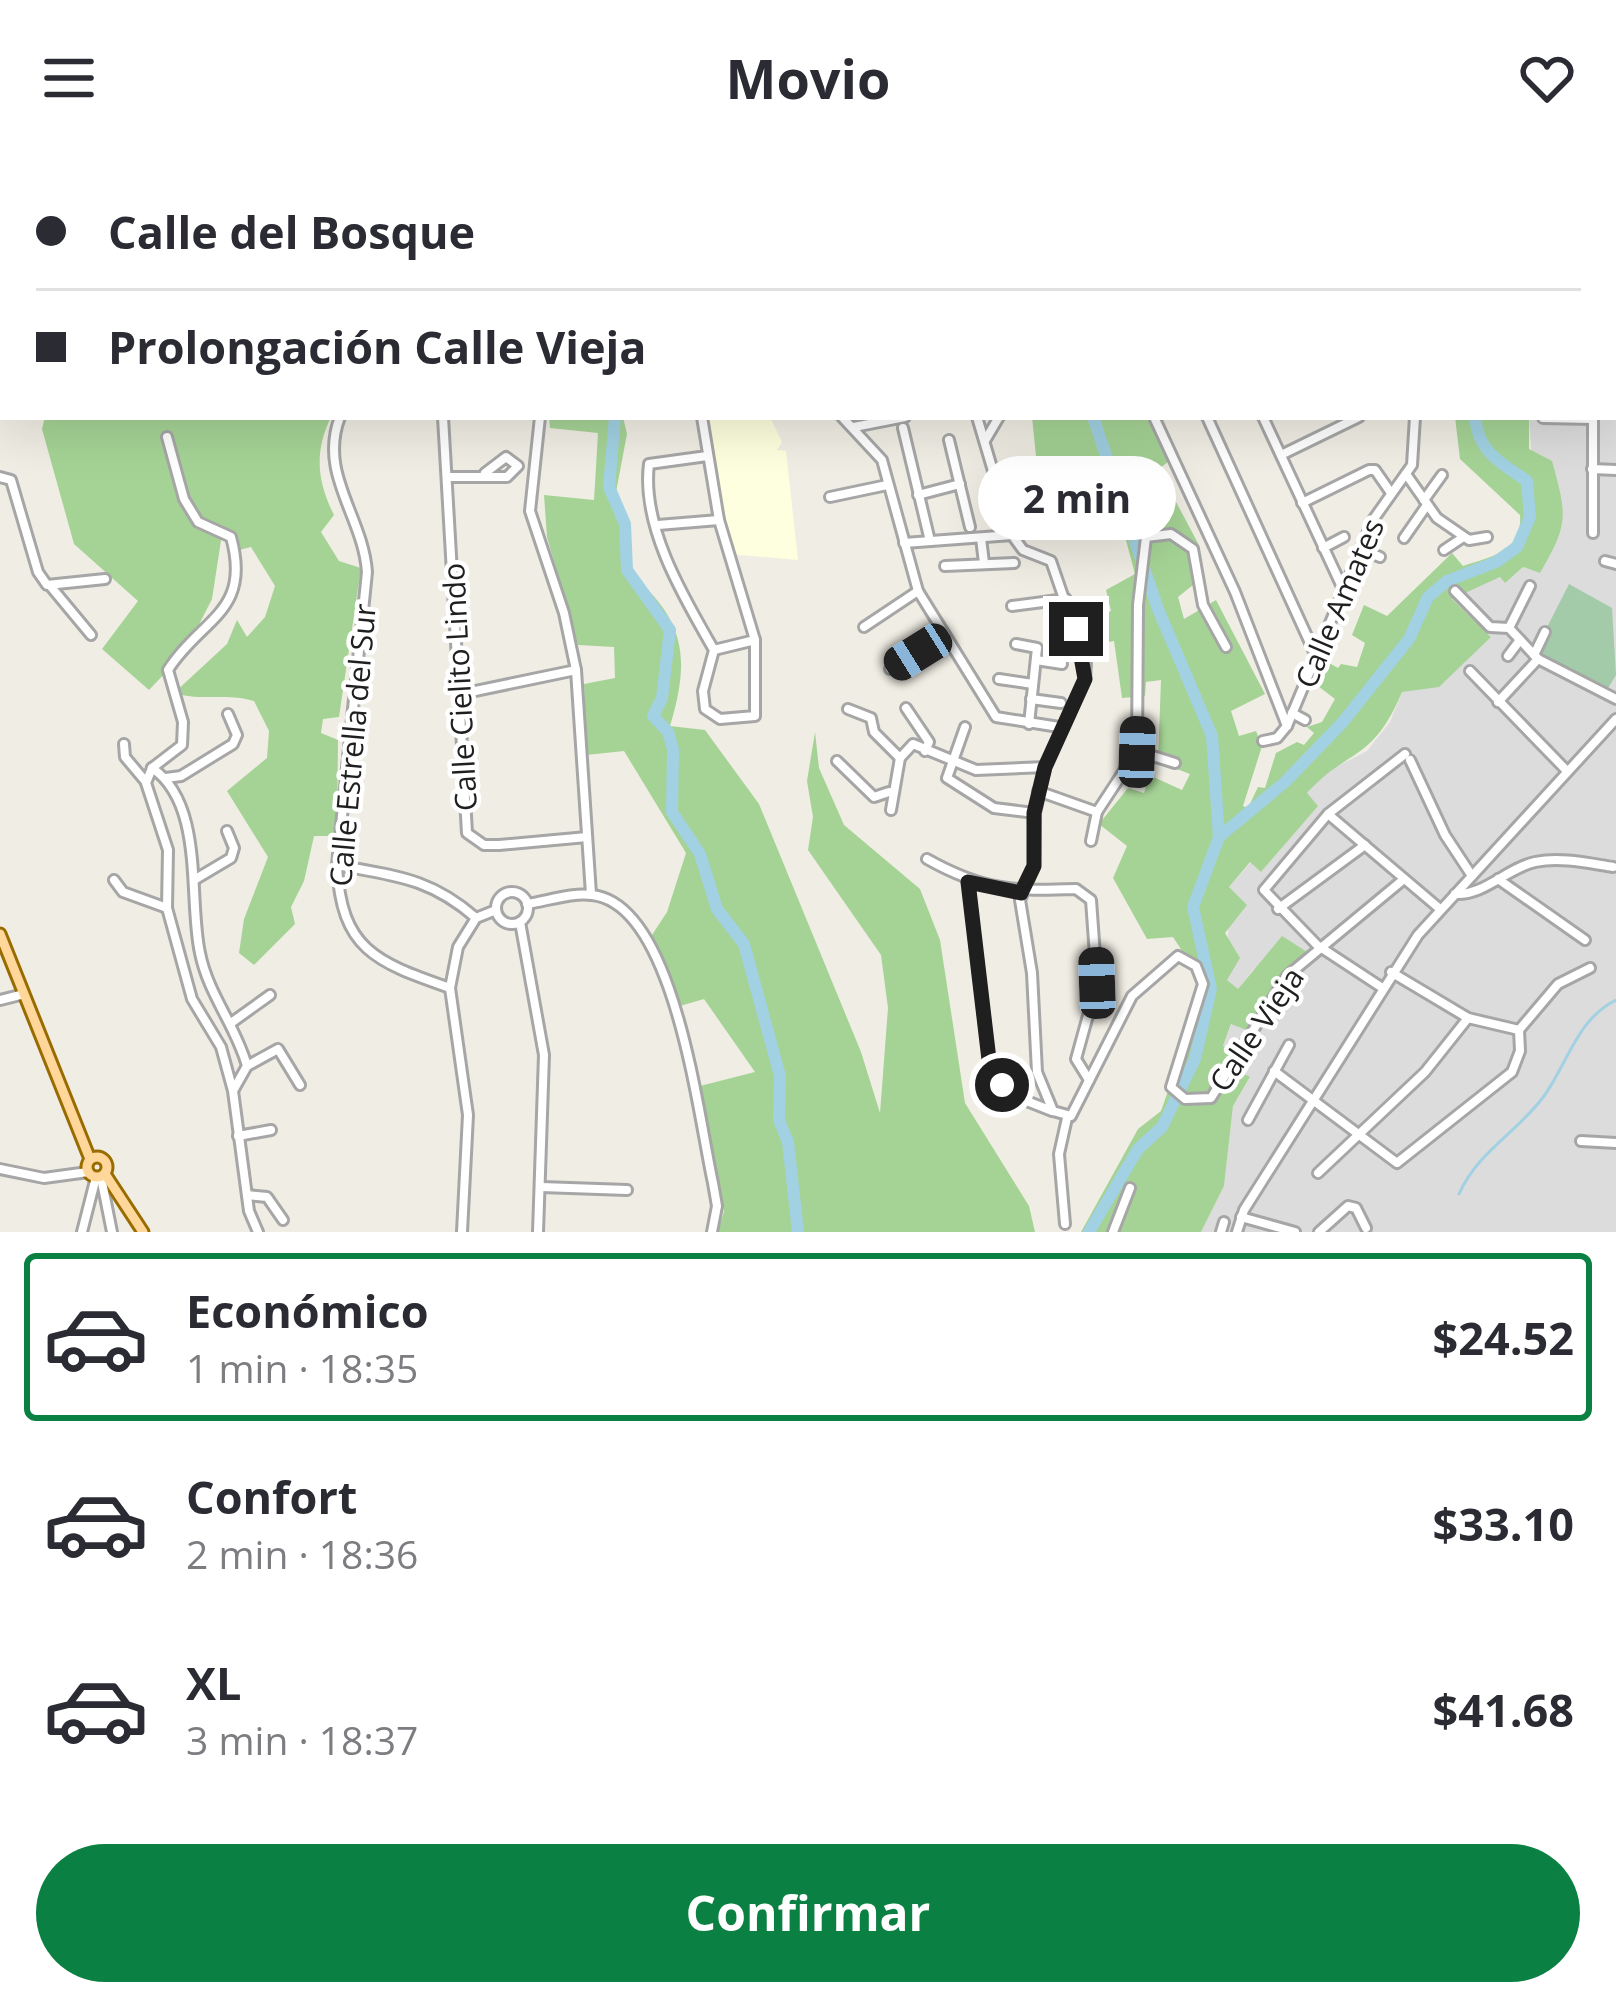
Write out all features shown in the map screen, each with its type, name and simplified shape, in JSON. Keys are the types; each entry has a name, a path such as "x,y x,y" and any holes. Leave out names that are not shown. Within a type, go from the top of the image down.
{"main road":[{"path":"0,934 90,1159 143,1232"},
{"path":"90,1159 103,1158 98,1175"}],"street":[{"name":"Calle Estrella del Sur","path":"339,420 333,435 333,472 362,539 367,572 338,865 344,921 373,956 450,988"},
{"name":"Calle Cielito Lindo","path":"442,420 467,832 484,844 499,845 587,838"},
{"path":"540,420 530,511 564,613 576,670 591,894"},
{"path":"702,420 719,520 755,640 755,716 711,717 703,691 714,650 681,590 658,525 649,464 707,456"},
{"path":"845,420 882,460 918,591 997,717 1059,727"},
{"path":"853,427 889,420"},
{"path":"977,420 1012,535 1023,550 1048,558 1066,599 1086,674 1045,767 1034,813 1034,866 1021,893 1037,1072 1053,1111"},
{"path":"986,439 997,420"},
{"path":"1155,420 1235,592 1287,726 1277,738 1263,741"},
{"path":"1208,420 1316,657"},
{"path":"1264,420 1343,589"},
{"path":"1281,455 1353,420"},
{"name":"Calle Amates","path":"1287,726 1360,549 1415,457 1415,420"},
{"path":"1593,420 1593,533"},
{"path":"903,428 930,541"},
{"path":"146,783 152,768 182,745 183,722 168,670 180,651 229,607 232,596 231,537 198,522 184,500 166,437"},
{"path":"950,440 970,527"},
{"path":"1592,469 1616,470"},
{"path":"1302,503 1369,470 1376,470 1391,493"},
{"path":"448,477 485,473"},
{"path":"1406,474 1462,538"},
{"path":"1403,538 1442,475"},
{"path":"0,476 11,480 40,577 92,634"},
{"path":"918,495 960,484"},
{"path":"830,497 888,485"},
{"path":"658,525 719,520"},
{"path":"1091,842 1097,812 1137,752 1141,546 1171,533 1193,549 1203,605 1226,647"},
{"path":"904,543 1012,535"},
{"path":"1324,548 1344,537"},
{"path":"1444,550 1462,538 1487,537"},
{"path":"980,538 984,563"},
{"path":"1360,549 1380,557"},
{"path":"1605,561 1616,564"},
{"path":"945,566 1014,563"},
{"path":"52,589 105,579"},
{"path":"1509,628 1530,586"},
{"path":"864,627 918,591"},
{"path":"1455,591 1490,627 1509,628 1536,657 1616,699"},
{"path":"1012,606 1066,599"},
{"path":"1498,702 1536,657 1545,632"},
{"path":"890,669 945,635"},
{"path":"714,650 755,640"},
{"path":"1508,656 1520,640"},
{"path":"1016,644 1034,645 1029,724"},
{"path":"1036,659 1062,664"},
{"path":"460,694 576,670"},
{"path":"1470,671 1567,771"},
{"path":"999,679 1033,684"},
{"path":"1031,699 1061,703"},
{"path":"906,708 928,742 925,751"},
{"path":"848,709 871,718 874,732 899,758"},
{"path":"1292,713 1305,720"},
{"path":"166,778 182,776 233,744 237,735 228,714"},
{"path":"1238,1232 1243,1214 1391,972 1440,909 1616,719"},
{"path":"964,728 946,777 994,808 1034,813"},
{"path":"124,744 125,757 146,783 168,850 167,908 192,999 221,1047 258,1232"},
{"path":"891,810 899,758 913,745 951,763 996,771 1045,767"},
{"path":"1137,752 1175,764"},
{"path":"1382,987 1317,945 1266,895 1266,884 1328,814 1408,757 1423,794 1472,876"},
{"path":"837,761 863,792 874,797 891,791"},
{"path":"152,768 166,778 185,826 199,951 247,1066"},
{"path":"1038,791 1097,812"},
{"path":"1328,814 1440,909"},
{"path":"194,880 231,858 234,848 227,831"},
{"path":"1278,909 1365,845"},
{"path":"927,860 968,882 1021,893 1076,889 1094,909 1097,983 1076,1059 1089,1080"},
{"path":"1455,894 1470,894 1534,862 1572,860 1613,867"},
{"path":"338,865 422,881 445,890 476,918"},
{"name":"Calle Vieja","path":"1067,1118 1136,991 1168,960 1183,956 1196,966 1203,983 1173,1066 1174,1093 1185,1099 1207,1099 1220,1089 1277,986 1317,945 1404,879"},
{"path":"1498,879 1585,940"},
{"path":"114,880 123,892 167,908"},
{"path":"968,882 990,1068 1014,1096 1067,1118 1059,1154 1065,1225"},
{"path":"461,1232 468,1114 450,988 458,947 476,918 496,910 506,893 517,893 527,904"},
{"path":"527,904 591,894 619,905 646,932 668,986 716,1198 712,1232"},
{"path":"527,904 520,922 544,1055 538,1232"},
{"path":"496,910 505,922 520,922"},
{"path":"1274,1071 1397,1163 1512,1072 1520,1052 1519,1030 1558,984 1590,968"},
{"path":"1391,972 1468,1018 1519,1030"},
{"path":"0,1000 24,994"},
{"path":"231,1023 270,995"},
{"path":"1318,1173 1425,1072 1468,1018"},
{"path":"1248,1120 1289,1045"},
{"path":"233,1090 247,1066 278,1049 300,1085"},
{"path":"238,1136 271,1130"},
{"path":"1581,1141 1616,1143"},
{"path":"0,1169 44,1178 98,1175"},
{"path":"82,1232 98,1175"},
{"path":"98,1175 112,1232"},
{"path":"541,1187 627,1190"},
{"path":"1114,1232 1130,1188"},
{"path":"248,1195 267,1197 283,1220"},
{"path":"1319,1232 1348,1206 1356,1208 1366,1228"},
{"path":"1243,1214 1294,1232"}],"shaded area":[{"path":"707,420 771,420 782,442 777,450 786,451 798,560 729,554 730,532 720,510 720,484 713,474"},
{"path":"1529,420 1616,420 1616,1232 1201,1232 1224,1186 1233,1106 1250,1078 1233,1068 1223,1046 1232,1023 1254,1033 1254,968 1238,990 1227,980 1229,887 1251,862 1262,871 1317,806 1306,794 1326,772 1367,751 1390,722 1402,692 1491,636 1452,600 1476,584 1500,577 1505,582 1523,567 1540,573"},
{"path":"1569,584 1612,608 1616,675 1604,695 1531,659"}],"green space":[{"path":"44,420 330,420 320,466 334,515 321,532 339,561 361,568 339,717 323,719 321,733 338,740 337,836 314,836 304,881 291,907 295,924 254,965 239,953 244,919 268,857 227,791 267,758 269,731 254,701 174,693 227,644 237,620 247,637 265,617 275,586 251,547 239,550 222,534 212,599 185,652 149,690 102,649 138,601 74,544 42,429"},
{"path":"549,420 624,420 627,434 616,492 630,533 632,575 664,609 679,643 680,681 670,726 705,730 759,804 861,1052 880,1113 888,1008 881,955 808,850 813,817 807,781 815,732 819,768 844,825 920,889 940,940 965,1103 1029,1206 1035,1232 718,1232 724,1211 696,1087 755,1072 704,999 680,1006 652,935 667,912 686,853 624,751 586,755 584,684 615,678 614,647 578,645 547,537 544,495 594,500 598,433 550,428"},
{"path":"1032,420 1152,420 1169,461 1140,484 1156,521 1175,500 1200,547 1192,555 1193,585 1178,597 1184,619 1216,600 1265,694 1231,711 1239,736 1256,731 1262,746 1243,806 1248,808 1258,787 1265,788 1276,753 1297,742 1304,745 1314,733 1307,727 1322,722 1335,699 1314,683 1324,660 1338,668 1341,664 1357,667 1365,643 1352,635 1364,605 1387,616 1452,553 1463,566 1503,551 1516,537 1520,515 1460,459 1455,420 1529,420 1529,449 1552,461 1561,494 1560,530 1540,573 1523,567 1505,583 1500,577 1452,599 1491,637 1439,687 1402,692 1370,743 1307,793 1318,806 1261,872 1250,862 1229,887 1247,905 1225,933 1240,958 1227,980 1238,989 1282,936 1315,957 1277,990 1254,1033 1231,1024 1223,1046 1241,1053 1234,1068 1250,1077 1233,1106 1224,1186 1201,1232 1081,1232 1138,1129 1161,1111 1205,986 1173,937 1147,939 1113,878 1127,846 1099,824 1128,788 1144,793 1149,775 1182,790 1190,774 1158,762 1161,680 1146,682 1145,696 1122,698 1114,641 1089,646 1086,621 1111,611 1106,590 1135,574 1114,495 1041,505"}],"waterway":[{"path":"615,420 609,487 625,524 627,570 670,630 662,698 653,716 668,732 673,749 672,812 700,854 717,909 744,944 780,1076 779,1120 788,1142 798,1232"},
{"path":"1094,420 1158,609 1212,736 1219,837 1285,782 1342,723 1409,639 1428,597 1447,581 1496,562 1517,547 1530,517 1527,481 1486,448 1476,420"},
{"path":"1089,1232 1138,1149 1162,1127 1195,1059 1211,989 1193,907 1219,837"},
{"path":"1459,1194 1477,1165 1544,1096 1592,1018 1616,1000"}],"route":[{"path":"1002,1085 990,1068 968,882 1021,893 1032,871 1038,791 1059,727 1085,679 1076,629"}]}
